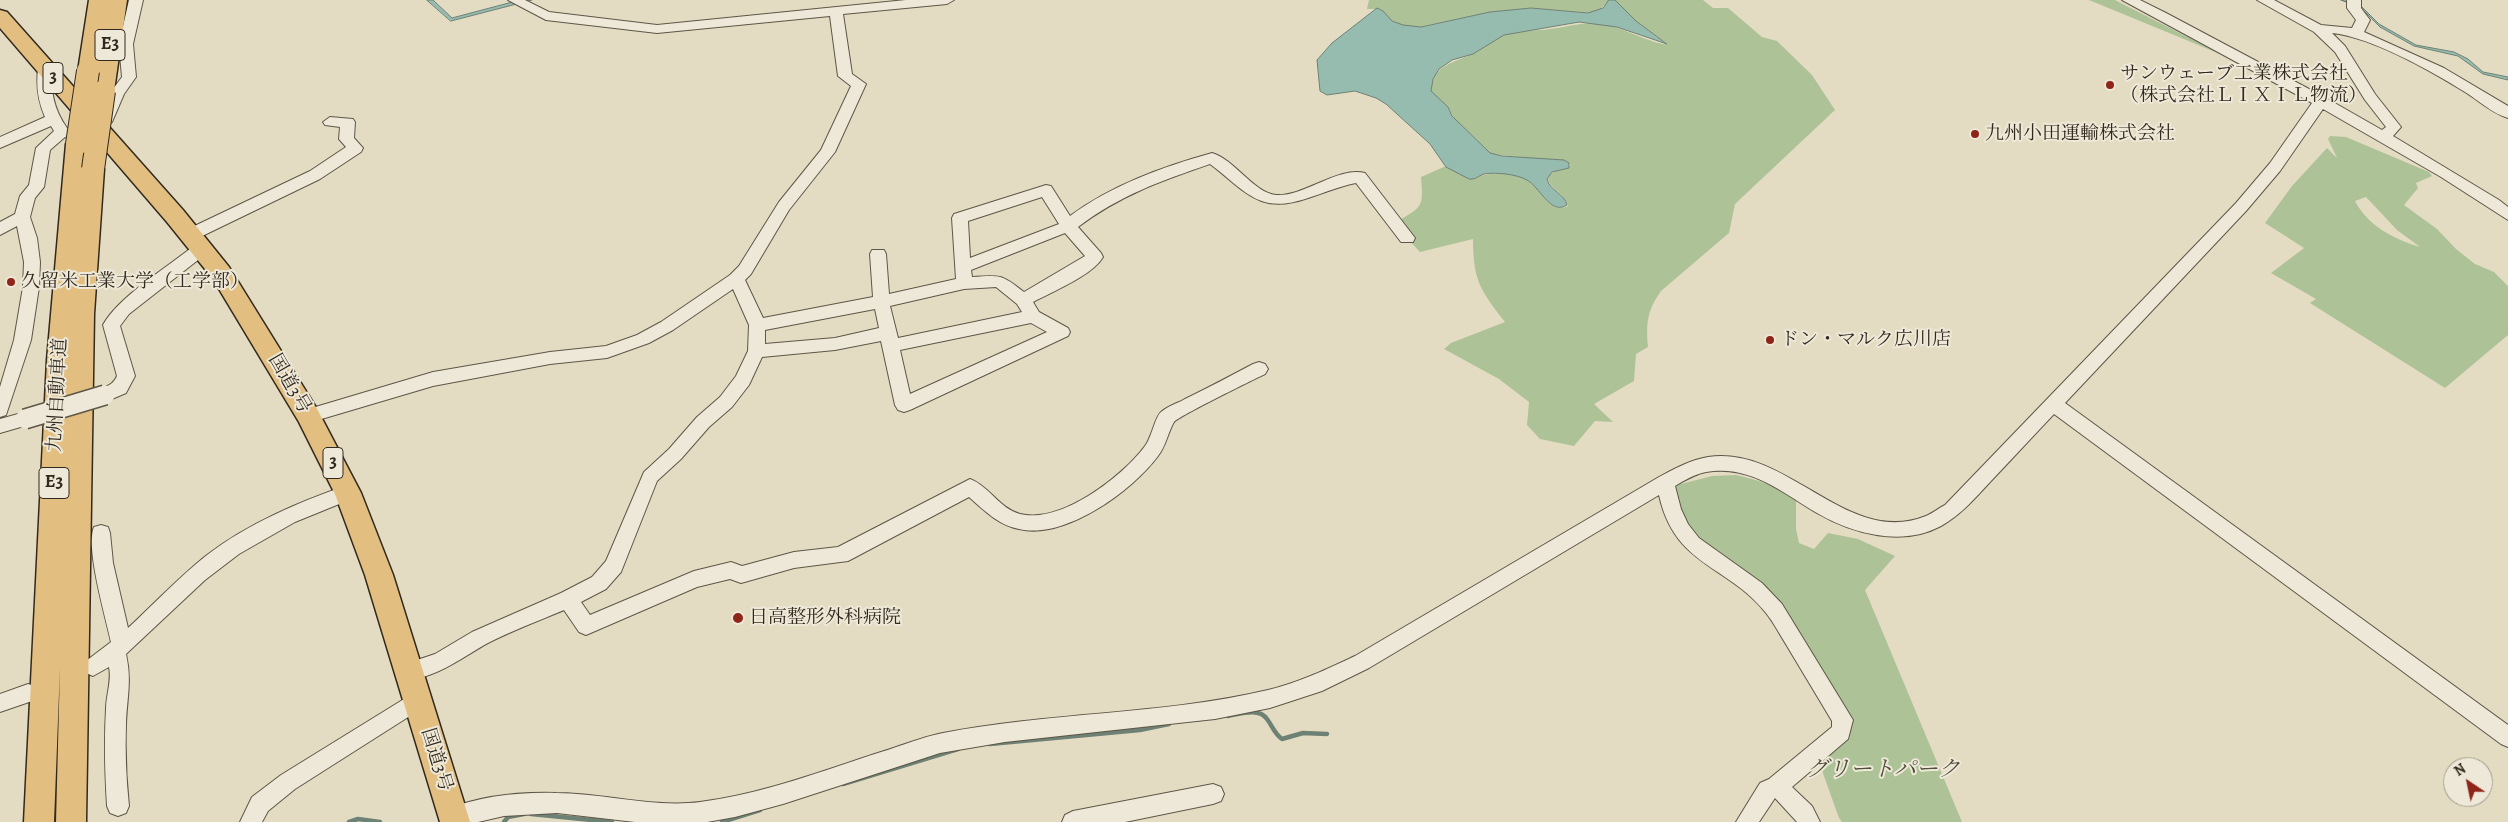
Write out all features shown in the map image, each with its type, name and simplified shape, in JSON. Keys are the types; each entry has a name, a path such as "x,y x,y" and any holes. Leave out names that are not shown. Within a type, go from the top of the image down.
{"highway":[{"name":"九州自動車道","path":"40,822 69,138 88,71 99,0"},
{"name":"九州自動車道","path":"71,822 82,314 93,169 117,0"},
{"name":"国道3号","path":"0,16 221,273 308,416 348,493 379,575 454,819"}],"street":[{"path":"0,410 18,359 29,304 32,255 28,228 22,217 28,196 36,187 43,148 69,138 104,135 117,93 129,77 126,44 136,0"},
{"path":"515,0 546,16 657,29 947,0"},
{"path":"2130,0 2221,44 2461,181 2508,215"},
{"path":"2264,0 2319,29 2340,49 2370,97 2394,127 2383,138"},
{"path":"2354,0 2354,8 2363,20 2357,33"},
{"path":"308,416 433,379 550,358 607,352 643,339 667,326 736,279 745,270 784,206 828,152 859,84 845,76 836,10"},
{"path":"2319,29 2336,28 2357,33 2443,71 2474,89 2508,113"},
{"path":"45,69 43,83 45,103 52,120 69,138"},
{"path":"454,819 504,806 557,803 657,814 698,813 735,807 783,794 940,743 1005,732 1215,710 1270,699 1315,684 1362,662 1665,482 1705,465 1732,464 1763,471 1788,482 1842,517 1870,526 1900,529 1928,523 1952,510 2241,207 2275,167 2321,101"},
{"path":"0,143 52,120"},
{"path":"0,426 105,395 120,388 126,376 111,325 123,310 196,242 315,175 356,148 346,139 348,122 330,122"},
{"path":"757,325 927,293 1068,226 1097,204 1136,184 1212,158 1270,200 1284,200 1347,178 1360,177 1407,238"},
{"path":"963,275 960,218 1046,190 1068,226 1095,257 1023,300"},
{"path":"0,229 22,217"},
{"path":"878,254 881,302 904,405 1062,332 1033,316 1023,300 999,281 963,275"},
{"path":"410,671 441,661 479,638 568,599 599,583 614,566 650,477 675,454 703,422 726,402 743,380 756,351 757,325 750,306 736,279"},
{"path":"756,351 888,340 1033,316"},
{"path":"568,599 586,626 694,579 731,570 741,575 794,560 841,555 970,487 1002,513 1020,522 1051,522 1088,504 1131,474 1152,451 1164,430 1167,416 1260,369"},
{"path":"2053,404 2508,737"},
{"path":"1665,482 1668,504 1676,525 1689,542 1755,587 1773,608 1843,720 1841,732 1777,786 1768,790 1747,822"},
{"path":"93,667 119,649 199,573 229,551 257,533 348,493"},
{"path":"101,533 103,563 119,649 121,675 116,706 114,754 118,806"},
{"path":"0,703 28,693"},
{"path":"250,822 260,804 288,782 417,700"},
{"path":"1777,786 1804,814 1809,822"},
{"path":"1073,822 1213,794"}],"green space":[{"path":"1369,0 1610,0 1599,10 1590,13 1533,8 1491,12 1419,27 1404,26 1391,20 1380,9 1367,9"},
{"path":"1615,0 1703,0 1713,8 1728,8 1762,37 1777,41 1812,75 1835,110 1735,204 1729,233 1661,291 1648,318 1648,347 1636,354 1634,381 1594,404 1613,422 1595,421 1574,446 1540,439 1527,425 1529,402 1499,379 1444,349 1451,343 1505,322 1489,301 1480,284 1474,265 1473,239 1420,252 1407,238 1398,221 1413,212 1420,204 1422,194 1421,177 1446,166 1471,179 1483,175 1498,174 1519,176 1530,182 1556,207 1568,206 1567,202 1548,179 1552,173 1571,165 1567,162 1491,154 1454,118 1448,107 1431,93 1432,83 1441,69 1447,65 1478,51 1500,36 1515,32 1596,23 1655,42 1668,44 1629,16"},
{"path":"2089,0 2115,0 2225,56"},
{"path":"2330,136 2346,137 2429,172 2432,176 2416,183 2418,188 2404,205 2437,229 2456,249 2475,264 2494,272 2508,286 2508,335 2445,388 2310,303 2316,299 2271,273 2304,248 2265,223 2292,186 2327,148 2337,158 2328,139","holes":["2366,197 2397,230 2420,247 2391,236 2374,224 2360,210 2355,201"]},
{"name":"グリートパーク","path":"1736,475 1768,484 1783,491 1796,501 1796,529 1799,543 1814,549 1828,533 1858,539 1895,556 1865,590 1962,822 1842,822 1839,818 1819,762 1849,733 1774,598 1707,551 1678,514 1673,486 1712,476"}],"water":[{"path":"427,0 433,0 452,18 520,0 532,0 451,21"},
{"path":"1609,0 1615,0 1636,21 1667,44 1617,27 1579,22 1504,35 1473,54 1452,60 1439,69 1433,79 1431,91 1448,107 1452,116 1490,153 1502,156 1564,160 1569,163 1569,168 1552,172 1547,179 1551,187 1566,201 1567,205 1561,207 1550,204 1532,183 1522,178 1494,173 1469,179 1446,167 1430,144 1386,104 1376,98 1355,91 1327,95 1320,91 1317,60 1332,43 1377,8 1383,11 1392,21 1403,25 1421,27 1490,12 1531,8 1588,13 1603,8"},
{"path":"2341,0 2359,4 2379,24 2416,45 2454,52 2468,59 2483,72 2508,77 2508,80 2483,74 2458,56 2414,46 2380,27 2361,8"}],"waterway":[{"path":"1228,716 1249,712 1264,715 1282,739 1303,733 1327,734"},
{"path":"990,744 1140,730 1169,724"},
{"path":"843,784 958,749"},
{"path":"722,822 760,810"},
{"path":"504,822 508,817 524,814"},
{"path":"531,814 612,822"},
{"path":"349,822 358,819 380,822"}],"place":[{"name":"サンウェーブ工業株式会社 （株式会社ＬＩＸＩＬ物流）","path":"2110,85"},
{"name":"九州小田運輸株式会社","path":"1975,134"},
{"name":"久留米工業大学（工学部）","path":"11,282"},
{"name":"ドン・マルク広川店","path":"1770,340"},
{"name":"日高整形外科病院","path":"738,618"}]}
